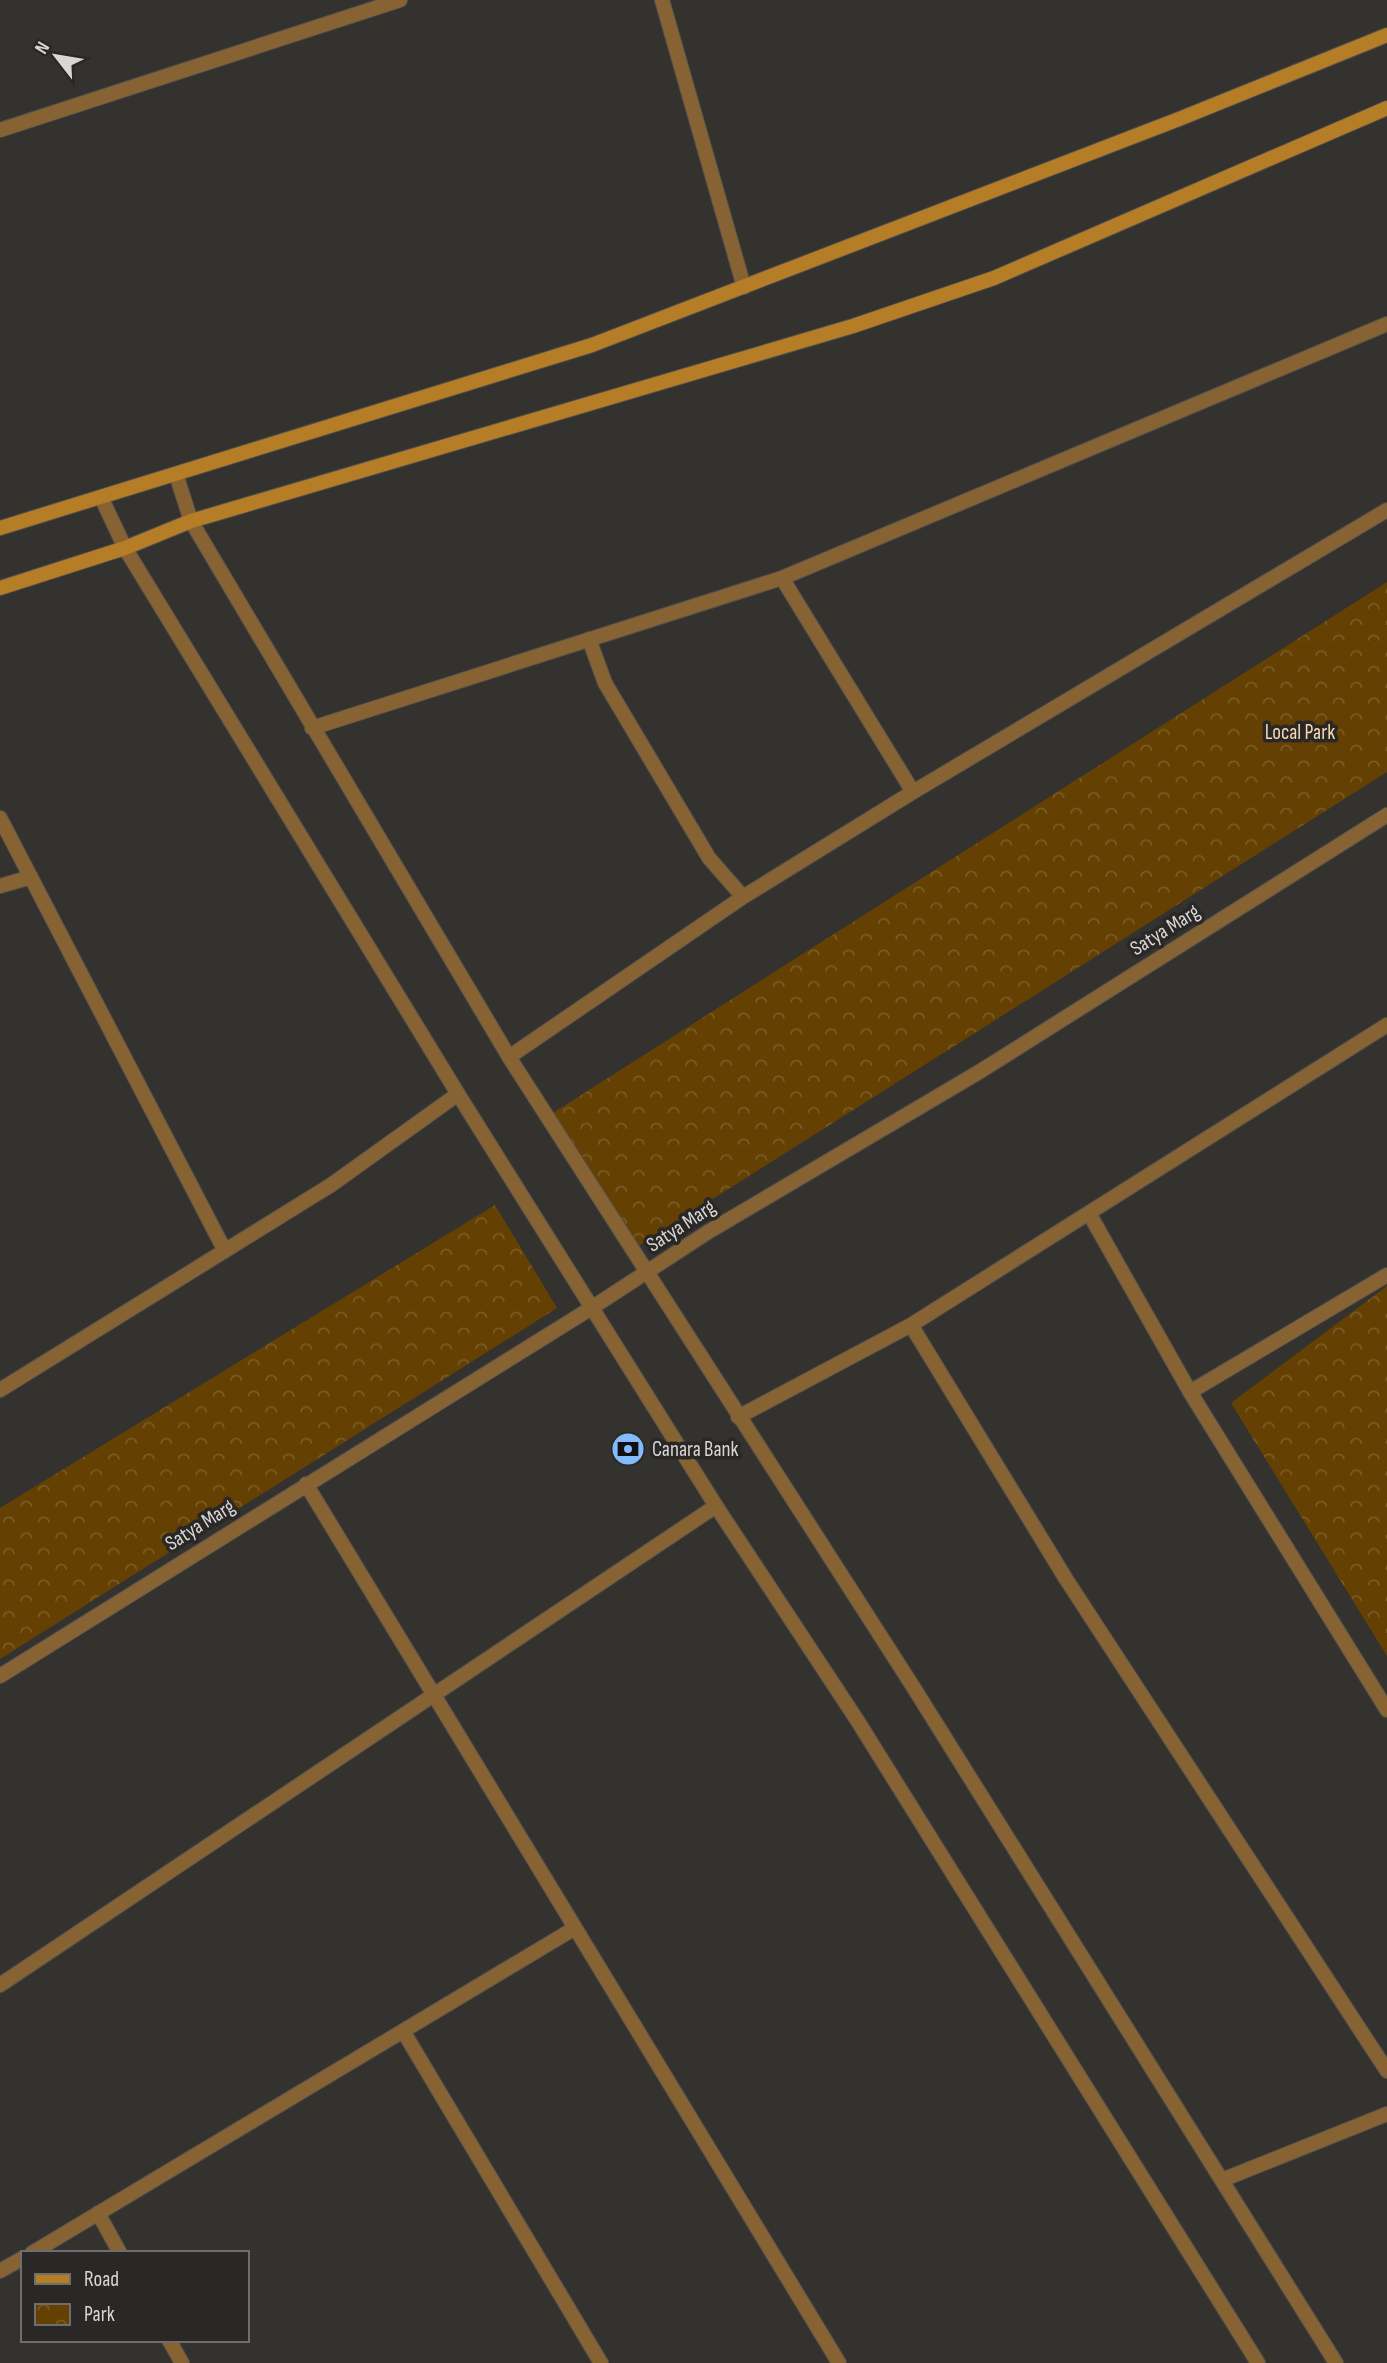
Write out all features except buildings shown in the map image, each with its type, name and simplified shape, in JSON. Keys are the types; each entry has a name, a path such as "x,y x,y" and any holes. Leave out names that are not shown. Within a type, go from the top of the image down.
{"main road":[{"path":"0,528 593,345 1179,119 1387,34"},
{"path":"0,588 125,548 191,521 853,326 994,278 1387,108"}],"street":[{"path":"0,130 400,0"},
{"path":"662,0 744,287"},
{"path":"312,728 782,578 1387,324"},
{"path":"176,474 191,521 509,1057 912,1685 1336,2363"},
{"path":"101,497 125,548 458,1094 716,1506 857,1720 1258,2363"},
{"path":"509,1057 743,897 913,792 1387,510"},
{"path":"782,578 913,792"},
{"path":"589,639 605,683 618,706 709,858 743,897"},
{"name":"Satya Marg","path":"0,1676 306,1483 593,1307 708,1232 979,1072 1387,815"},
{"path":"0,818 225,1251"},
{"path":"0,886 31,877"},
{"path":"738,1417 911,1325 1387,1026"},
{"path":"0,1390 331,1185 458,1094"},
{"path":"1090,1215 1190,1392 1385,1701"},
{"path":"1190,1392 1387,1275"},
{"path":"911,1325 1066,1579 1387,2071"},
{"path":"306,1483 839,2363"},
{"path":"0,1985 716,1506"},
{"path":"35,2251 575,1928"},
{"path":"403,2031 601,2363"},
{"path":"1222,2180 1387,2114"},
{"path":"98,2213 119,2251"},
{"path":"0,2272 21,2259"},
{"path":"170,2342 182,2363"}],"green space":[{"name":"Local Park","path":"1387,582 1387,772 626,1254 545,1118"},
{"path":"495,1205 557,1308 0,1659 0,1508"},
{"path":"1387,1286 1387,1656 1231,1403"}],"place":[{"name":"Canara Bank","path":"628,1449"}]}
